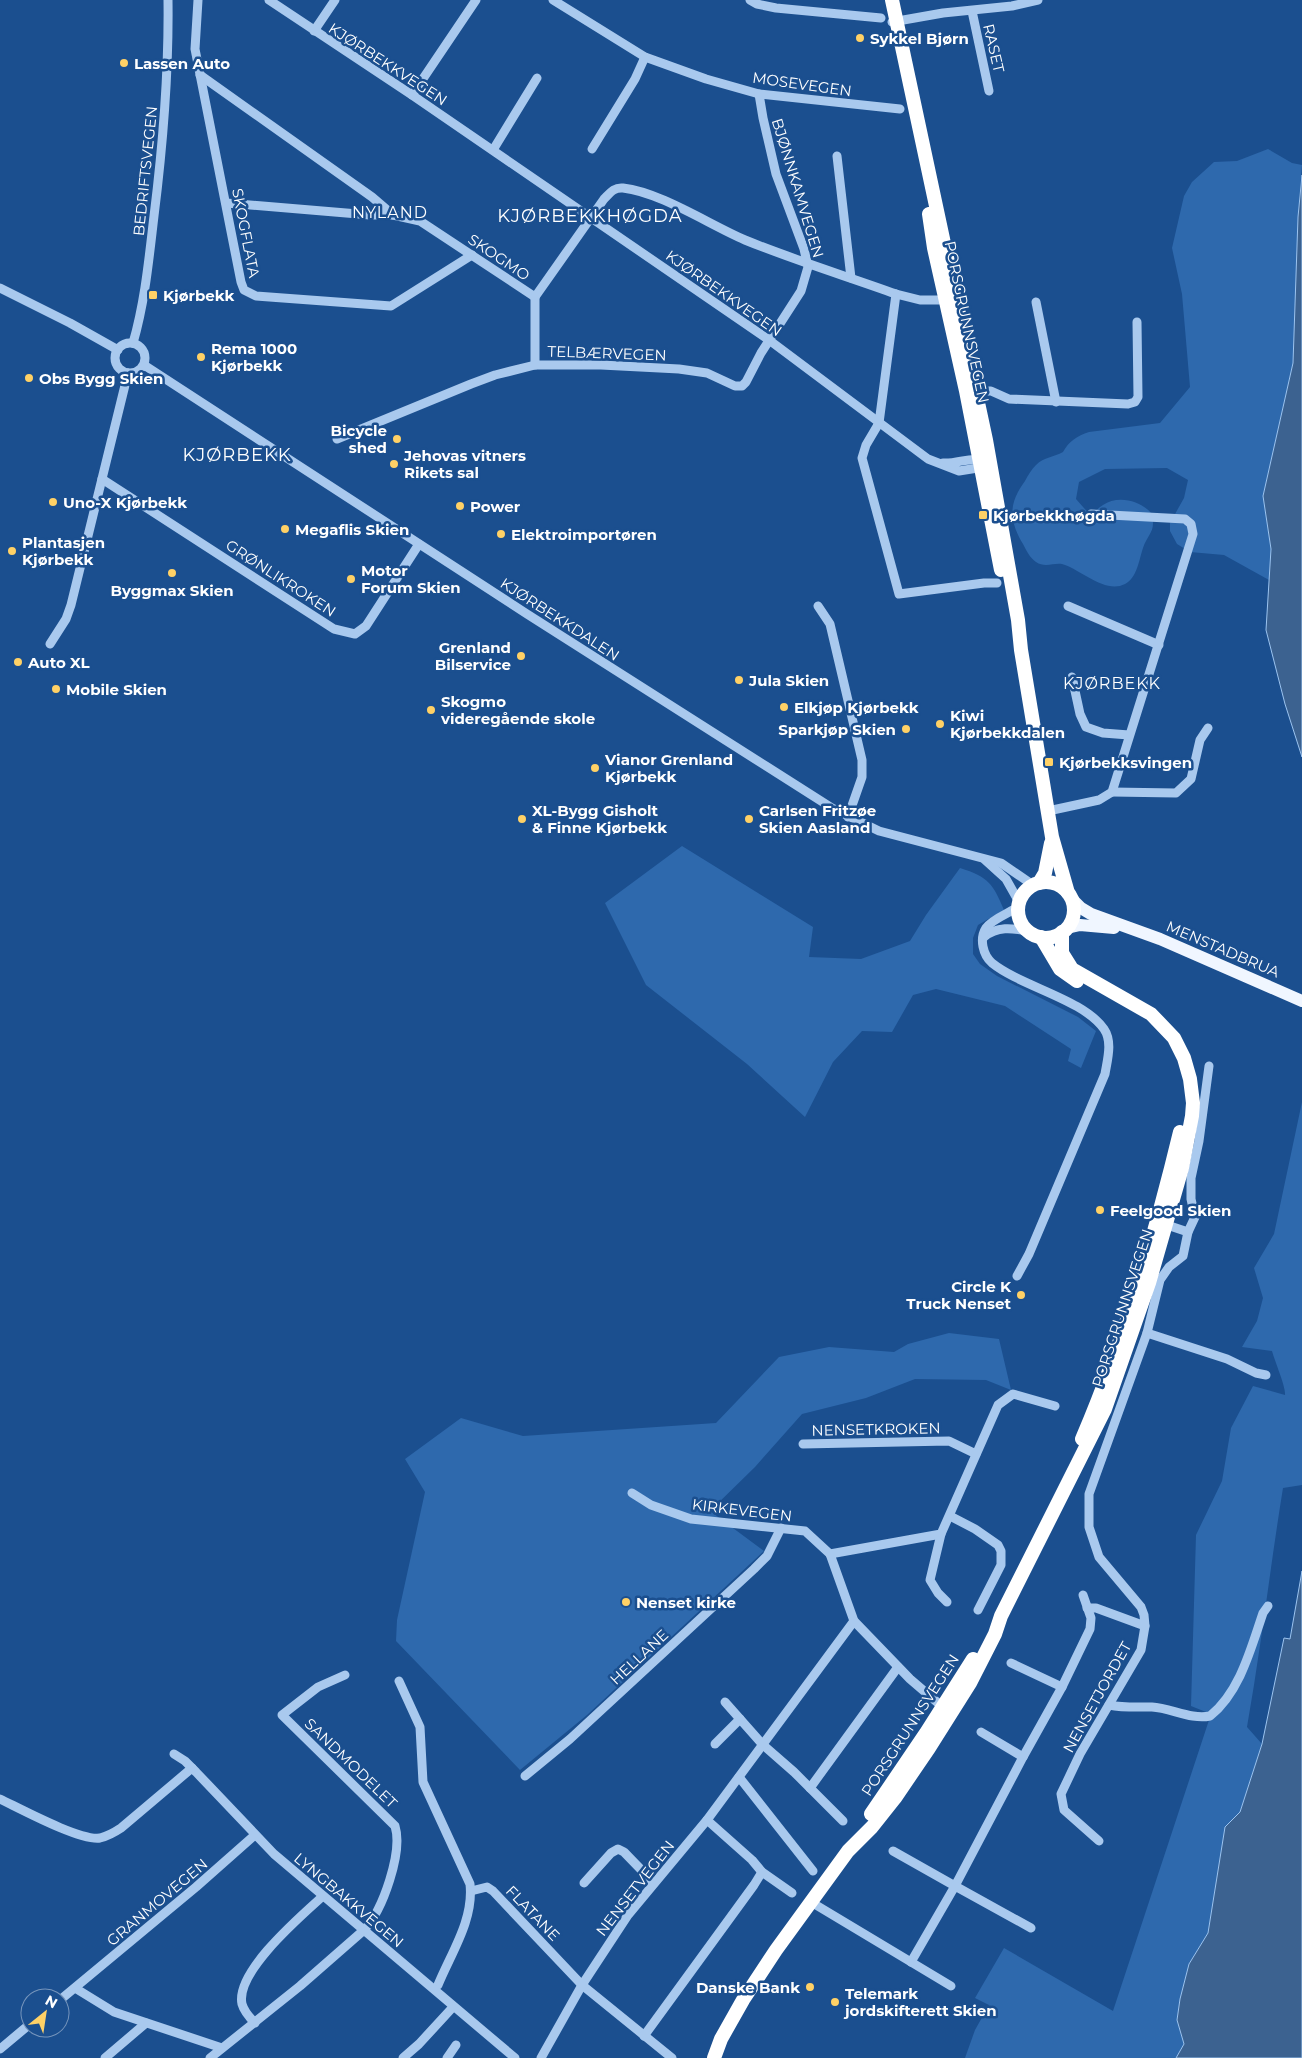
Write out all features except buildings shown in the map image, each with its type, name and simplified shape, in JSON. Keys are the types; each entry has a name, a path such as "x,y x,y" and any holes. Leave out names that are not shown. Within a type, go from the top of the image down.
{"highway":[{"name":"PORSGRUNNSVEGEN","path":"886,0 971,391 1004,585 1021,650 1052,838 1069,895"},
{"name":"PORSGRUNNSVEGEN","path":"889,20 892,0"},
{"name":"PORSGRUNNSVEGEN","path":"1036,884 1045,873 1049,862 1052,838"},
{"path":"1036,884 1058,885 1069,895 1074,910 1064,930 1056,936 1041,937 1028,931 1020,920 1019,905 1024,892 1036,884"},
{"name":"PORSGRUNNSVEGEN","path":"706,2058 721,2039 743,2000 810,1902 848,1851 859,1841 895,1798 947,1710 970,1683 1059,1498 1105,1409 1140,1311 1161,1223 1186,1147 1193,1102 1190,1079 1184,1058 1174,1038 1150,1014 1072,969 1062,953 1064,930"},
{"name":"PORSGRUNNSVEGEN","path":"1041,937 1060,969 1097,991 1117,996"},
{"name":"PORSGRUNNSVEGEN","path":"714,2058 721,2039"}],"main road":[{"name":"MENSTADBRUA","path":"1069,895 1081,908 1091,914 1160,939 1302,1001"},
{"name":"MENSTADBRUA","path":"1064,930 1080,925 1129,929"}],"street":[{"name":"BEDRIFTSVEGEN","path":"134,343 151,245 164,132 168,0"},
{"name":"SKOGFLATA","path":"198,0 195,49 244,290 256,296 392,306 472,255"},
{"name":"KJØRBEKKVEGEN","path":"269,0 493,150 769,340 879,424 936,463 983,464"},
{"path":"314,31 335,0"},
{"path":"412,95 476,0"},
{"name":"MOSEVEGEN","path":"553,0 645,57 688,73 759,94 900,109"},
{"name":"RASET","path":"750,0 757,4 776,8 889,20 1012,6 1038,0"},
{"name":"RASET","path":"972,11 989,91"},
{"path":"592,149 635,79 645,57"},
{"name":"SKOGMO","path":"200,75 364,191 393,215 420,221 535,297 611,191 620,188 635,190 657,198 744,239 896,294 920,300 938,300"},
{"path":"493,150 537,78"},
{"name":"BJØNNKAMVEGEN","path":"759,94 776,174 808,263 808,272 801,291 769,340"},
{"name":"BJØNNKAMVEGEN","path":"836,156 851,278"},
{"path":"226,203 370,215 393,215"},
{"path":"0,288 70,323 118,350"},
{"path":"896,294 879,424 866,445 862,458 899,594 997,583"},
{"path":"535,297 535,364"},
{"path":"1036,302 1056,402"},
{"path":"971,391 991,391 1009,399 1128,404 1135,402 1138,397 1137,322"},
{"name":"TELBÆRVEGEN","path":"337,439 495,375 535,364 679,369 707,372 728,384 742,386 769,340"},
{"path":"128,343 134,343 145,354 144,365 137,371 128,373 123,371 117,364 116,354 118,350 128,343"},
{"name":"KJØRBEKKDALEN","path":"144,365 699,724 848,817 894,836 1001,863 1036,884"},
{"path":"50,644 66,618 71,605 128,373"},
{"name":"GRØNLIKROKEN","path":"102,479 334,629 344,633 355,634 366,626 419,544"},
{"path":"1048,811 1099,800 1112,792 1116,785 1129,735 1160,645 1193,534 1190,524 1176,518 1090,514"},
{"path":"818,606 826,616 832,630 862,760 862,777 848,817"},
{"path":"1068,606 1160,645"},
{"path":"1072,677 1080,714 1086,727 1103,733 1129,735"},
{"path":"1112,792 1176,793 1192,779 1200,740 1208,728"},
{"name":"KJØRBEKKDALEN","path":"980,857 1006,878 1019,905"},
{"path":"1017,1276 1029,1254 1105,1074 1109,1048 1106,1031 1089,1014 991,962 983,951 986,928 1019,905"},
{"path":"984,937 990,932 1001,928 1028,931"},
{"path":"1161,1223 1188,1232 1195,1217 1191,1178 1204,1113 1209,1066"},
{"name":"NENSETJORDET","path":"1100,1841 1064,1810 1061,1794 1080,1754 1141,1650 1145,1626 1141,1607 1100,1557 1089,1527 1089,1494 1147,1333 1160,1280 1169,1267 1183,1256 1188,1232"},
{"path":"1147,1333 1227,1359 1256,1373 1266,1374"},
{"path":"947,1602 938,1593 930,1580 941,1534 998,1405 1013,1394 1055,1406"},
{"name":"NENSETKROKEN","path":"803,1444 949,1441 976,1454"},
{"name":"KIRKEVEGEN","path":"632,1493 651,1504 691,1519 805,1531 830,1554 854,1621 898,1666 947,1710"},
{"path":"950,1516 998,1545 1001,1551 1001,1565 978,1610"},
{"name":"HELLANE","path":"524,1776 570,1739 754,1569 767,1556 781,1528"},
{"path":"830,1554 941,1534"},
{"path":"911,1962 955,1886 1062,1687 1090,1629 1091,1618 1083,1595"},
{"path":"1109,1705 1129,1708 1153,1707 1195,1716 1210,1716 1225,1700 1240,1675 1263,1613 1268,1606"},
{"path":"1088,1608 1096,1608 1145,1626"},
{"name":"NENSETVEGEN","path":"541,2058 582,1985 628,1915 707,1820 854,1621"},
{"path":"1011,1663 1062,1687"},
{"path":"810,1788 898,1666"},
{"name":"SANDMODELET","path":"345,1675 318,1688 282,1715 395,1826 398,1842 395,1864 371,1922 364,1930"},
{"path":"399,1681 420,1727 423,1782 470,1884 471,1891 459,1939 438,1985"},
{"path":"725,1702 763,1745 843,1820"},
{"path":"716,1744 740,1719"},
{"path":"981,1732 1023,1757"},
{"name":"LYNGBAKKVEGEN","path":"174,1754 192,1768 274,1854 515,2058"},
{"path":"0,1800 70,1831 92,1838 100,1838 110,1835 121,1828 192,1768"},
{"path":"739,1776 813,1871"},
{"path":"707,1820 752,1860 762,1872 792,1893"},
{"name":"GRANMOVEGEN","path":"70,1992 255,1835"},
{"path":"584,1883 611,1853 618,1849 624,1852 654,1883"},
{"path":"893,1851 1031,1928"},
{"path":"644,2036 762,1872"},
{"name":"FLATANE","path":"471,1891 487,1888 493,1891 582,1985 672,2058"},
{"path":"255,2023 242,2004 243,1989 249,1977 272,1944 323,1896"},
{"path":"810,1902 951,1986"},
{"path":"210,2058 255,2023 364,1930"},
{"path":"75,1988 114,2012 222,2048"},
{"path":"403,2058 419,2044 453,2006"},
{"path":"105,2058 146,2023"},
{"path":"0,2049 20,2032"},
{"path":"447,2058 456,2045"}],"shaded area":[{"path":"1268,149 1292,163 1302,165 1298,217 1293,363 1263,496 1271,549 1269,580 1224,555 1190,552 1177,544 1170,531 1170,523 1184,498 1188,480 1167,468 1105,469 1079,482 1076,499 1091,516 1100,507 1115,500 1135,502 1151,513 1153,519 1152,528 1135,573 1125,584 1110,586 1102,584 1062,564 1043,565 1036,562 1028,554 1018,535 1012,511 1020,489 1039,462 1063,452 1074,439 1089,432 1160,423 1190,387 1182,294 1172,248 1184,196 1192,182 1214,162 1237,161"},
{"path":"1302,175 1302,757 1285,704 1266,630 1271,549 1263,496 1293,363 1298,217"},
{"path":"682,846 813,927 809,957 861,959 910,941 960,868 984,878 997,894 1004,910 978,925 973,938 973,954 980,964 997,976 1078,1017 1096,1031 1081,1068 1068,1061 1071,1049 1005,1006 936,989 913,995 892,1032 862,1031 833,1062 805,1117 747,1064 646,985 605,903"},
{"path":"1302,1102 1302,1485 1283,1488 1247,1727 1262,1744 1240,1812 1225,1828 1208,1933 1189,1964 1177,2020 1184,2044 1176,2058 965,2058 975,2030 989,2005 975,1998 1004,1948 1113,2011 1211,1714 1191,1706 1196,1535 1222,1481 1231,1428 1253,1386 1285,1395 1272,1351 1242,1347 1257,1321 1263,1298 1254,1268 1274,1234"},
{"path":"949,1333 999,1339 1011,1390 986,1380 915,1379 866,1398 802,1414 755,1467 710,1511 764,1551 587,1715 520,1770 396,1641 397,1620 425,1492 405,1459 461,1418 523,1436 716,1423 779,1357 829,1347 894,1352 908,1344"},
{"path":"1302,1571 1302,2058 1176,2058 1184,2044 1177,2020 1189,1964 1208,1933 1225,1827 1240,1812 1262,1744 1284,1638 1290,1639"}],"place":[{"name":"Sykkel Bjørn","path":"860,38"},
{"name":"Lassen Auto","path":"124,63"},
{"name":"Kjørbekk","path":"153,295"},
{"name":"Rema 1000 Kjørbekk","path":"201,357"},
{"name":"Obs Bygg Skien","path":"29,378"},
{"name":"Bicycle shed","path":"397,439"},
{"name":"Jehovas vitners Rikets sal","path":"394,464"},
{"name":"Uno-X Kjørbekk","path":"53,502"},
{"name":"Power","path":"460,506"},
{"name":"Kjørbekkhøgda","path":"983,515"},
{"name":"Megaflis Skien","path":"285,529"},
{"name":"Elektroimportøren","path":"501,534"},
{"name":"Plantasjen Kjørbekk","path":"12,551"},
{"name":"Byggmax Skien","path":"172,573"},
{"name":"Motor Forum Skien","path":"351,579"},
{"name":"Grenland Bilservice","path":"521,656"},
{"name":"Auto XL","path":"18,662"},
{"name":"Jula Skien","path":"739,680"},
{"name":"Mobile Skien","path":"56,689"},
{"name":"Elkjøp Kjørbekk","path":"784,707"},
{"name":"Skogmo videregående skole","path":"431,710"},
{"name":"Kiwi Kjørbekkdalen","path":"940,724"},
{"name":"Sparkjøp Skien","path":"906,729"},
{"name":"Kjørbekksvingen","path":"1049,762"},
{"name":"Vianor Grenland Kjørbekk","path":"595,768"},
{"name":"XL-Bygg Gisholt & Finne Kjørbekk","path":"522,819"},
{"name":"Carlsen Fritzøe Skien Aasland","path":"749,819"},
{"name":"Feelgood Skien","path":"1100,1210"},
{"name":"Circle K Truck Nenset","path":"1021,1295"},
{"name":"Nenset kirke","path":"626,1602"},
{"name":"Danske Bank","path":"810,1987"},
{"name":"Telemark jordskifterett Skien","path":"835,2002"}],"district":[{"name":"NYLAND","path":"390,212"},
{"name":"KJØRBEKKHØGDA","path":"590,216"},
{"name":"KJØRBEKK","path":"237,455"},
{"name":"KJØRBEKK","path":"1112,683"}]}
